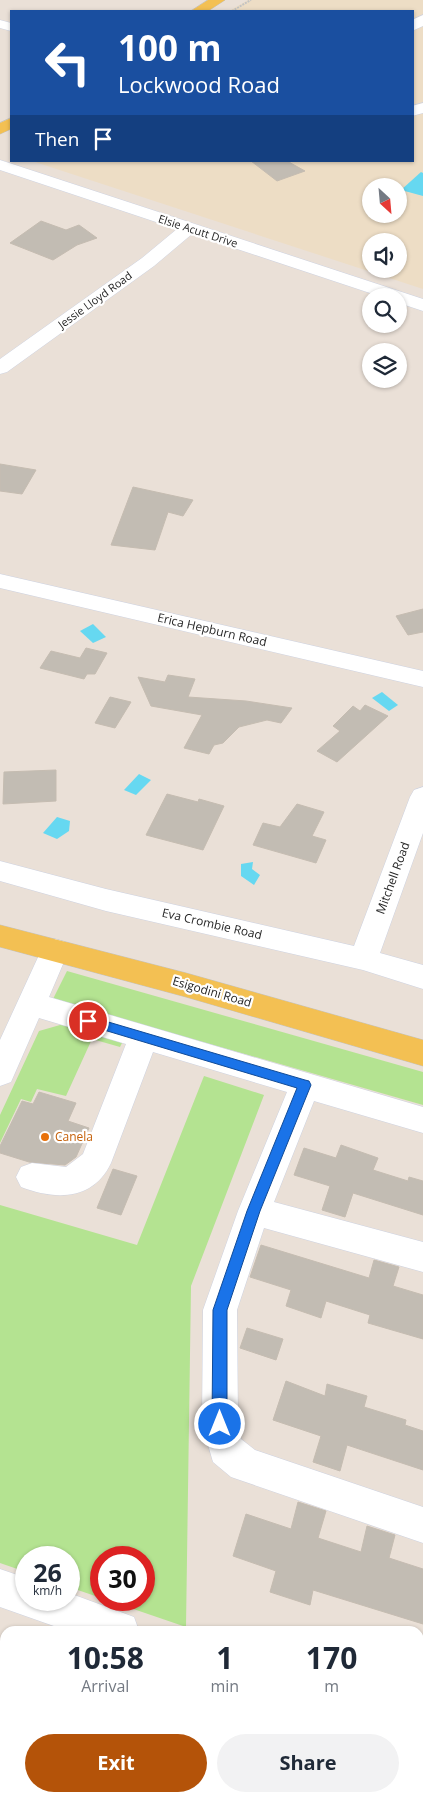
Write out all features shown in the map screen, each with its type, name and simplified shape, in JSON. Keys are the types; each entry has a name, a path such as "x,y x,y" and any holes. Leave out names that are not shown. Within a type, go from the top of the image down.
{"main road":[{"path":"200,10 218,0"},
{"name":"Esigodini Road","path":"0,936 196,987 423,1052"}],"street":[{"name":"Elsie Acutt Drive","path":"0,165 370,288"},
{"name":"Jessie Lloyd Road","path":"0,368 148,262 188,228"},
{"name":"Elsie Acutt Drive","path":"407,300 423,305"},
{"name":"Erica Hepburn Road","path":"0,582 423,679"},
{"name":"Mitchell Road","path":"363,958 423,797"},
{"name":"Eva Crombie Road","path":"0,871 106,900 363,958 423,977"},
{"path":"0,1073 55,950"},
{"path":"32,1004 423,1120"},
{"path":"32,1177 61,1183 69,1182 90,1170 95,1163 144,1037"},
{"path":"305,1085 254,1211 220,1310 220,1424 226,1449 244,1464 423,1525"},
{"path":"254,1211 423,1257"},
{"path":"0,1588 15,1593"},
{"path":"65,1611 106,1626"}],"path":[{"path":"234,10 250,0"}],"shaded area":[{"path":"248,0 423,0 423,289 389,278 407,278 407,233 362,233 362,269 35,162 414,162 414,10 231,10"}],"green space":[{"path":"67,971 423,1072 423,1105 53,999"},
{"path":"67,1023 124,1039 120,1047 92,1039 66,1096 37,1089 31,1102 21,1099 0,1143 0,1115 39,1031"},
{"path":"204,1076 264,1095 191,1286 186,1626 139,1611 155,1611 155,1546 90,1546 90,1594 80,1591 80,1546 15,1546 15,1568 0,1563 0,1205 137,1245"}],"water":[{"path":"421,172 423,173 423,196 408,192 408,184"},
{"path":"93,624 106,637 93,643 80,631"},
{"path":"382,692 398,705 389,711 372,698"},
{"path":"139,774 151,780 136,795 124,790"},
{"path":"57,817 70,821 69,831 57,839 43,833"},
{"path":"253,862 252,869 260,875 254,885 241,876 241,864"}],"building":[{"path":"252,162 289,162 305,171 277,181"},
{"path":"41,221 66,230 79,225 97,238 77,245 53,260 10,243"},
{"path":"0,464 36,470 22,494 0,491"},
{"path":"133,487 193,500 183,516 168,512 155,550 111,545"},
{"path":"423,609 423,632 408,635 396,616"},
{"path":"86,648 107,653 95,674 87,674 84,679 40,668 51,651 80,658"},
{"path":"168,675 195,679 188,697 246,701 292,708 281,723 267,720 239,727 223,743 214,745 209,754 184,748 202,715 151,706 138,677 165,682"},
{"path":"110,697 131,702 115,728 95,723"},
{"path":"365,705 388,716 337,762 317,751 340,731 333,726 353,706 360,711"},
{"path":"56,770 56,801 3,804 4,772"},
{"path":"167,794 198,802 199,799 224,806 203,850 146,835"},
{"path":"297,804 324,812 312,836 326,840 316,863 253,845 263,823 280,827"},
{"name":"Canela","path":"39,1092 76,1103 68,1121 89,1128 76,1157 65,1165 29,1162 0,1153 0,1146 22,1101 33,1104"},
{"path":"341,1145 378,1158 373,1170 408,1181 409,1177 423,1181 423,1215 353,1193 345,1217 322,1210 330,1186 294,1175 304,1148 336,1158"},
{"path":"113,1169 137,1176 121,1215 97,1208"},
{"path":"261,1245 369,1278 374,1260 399,1267 393,1286 423,1295 423,1339 368,1323 370,1315 326,1301 321,1318 286,1306 291,1290 250,1277"},
{"path":"247,1328 283,1339 276,1360 240,1348"},
{"path":"286,1381 325,1396 327,1384 367,1396 364,1407 406,1420 405,1425 423,1431 423,1470 347,1445 340,1471 313,1462 321,1436 273,1420"},
{"path":"298,1502 326,1511 318,1538 361,1552 367,1526 395,1535 389,1558 423,1569 423,1624 313,1590 310,1605 270,1592 276,1571 233,1556 246,1514 291,1529"}],"place":[{"name":"Canela","path":"45,1137"}],"route":[{"path":"88,1021 305,1085 254,1211 220,1310 220,1424"}]}
